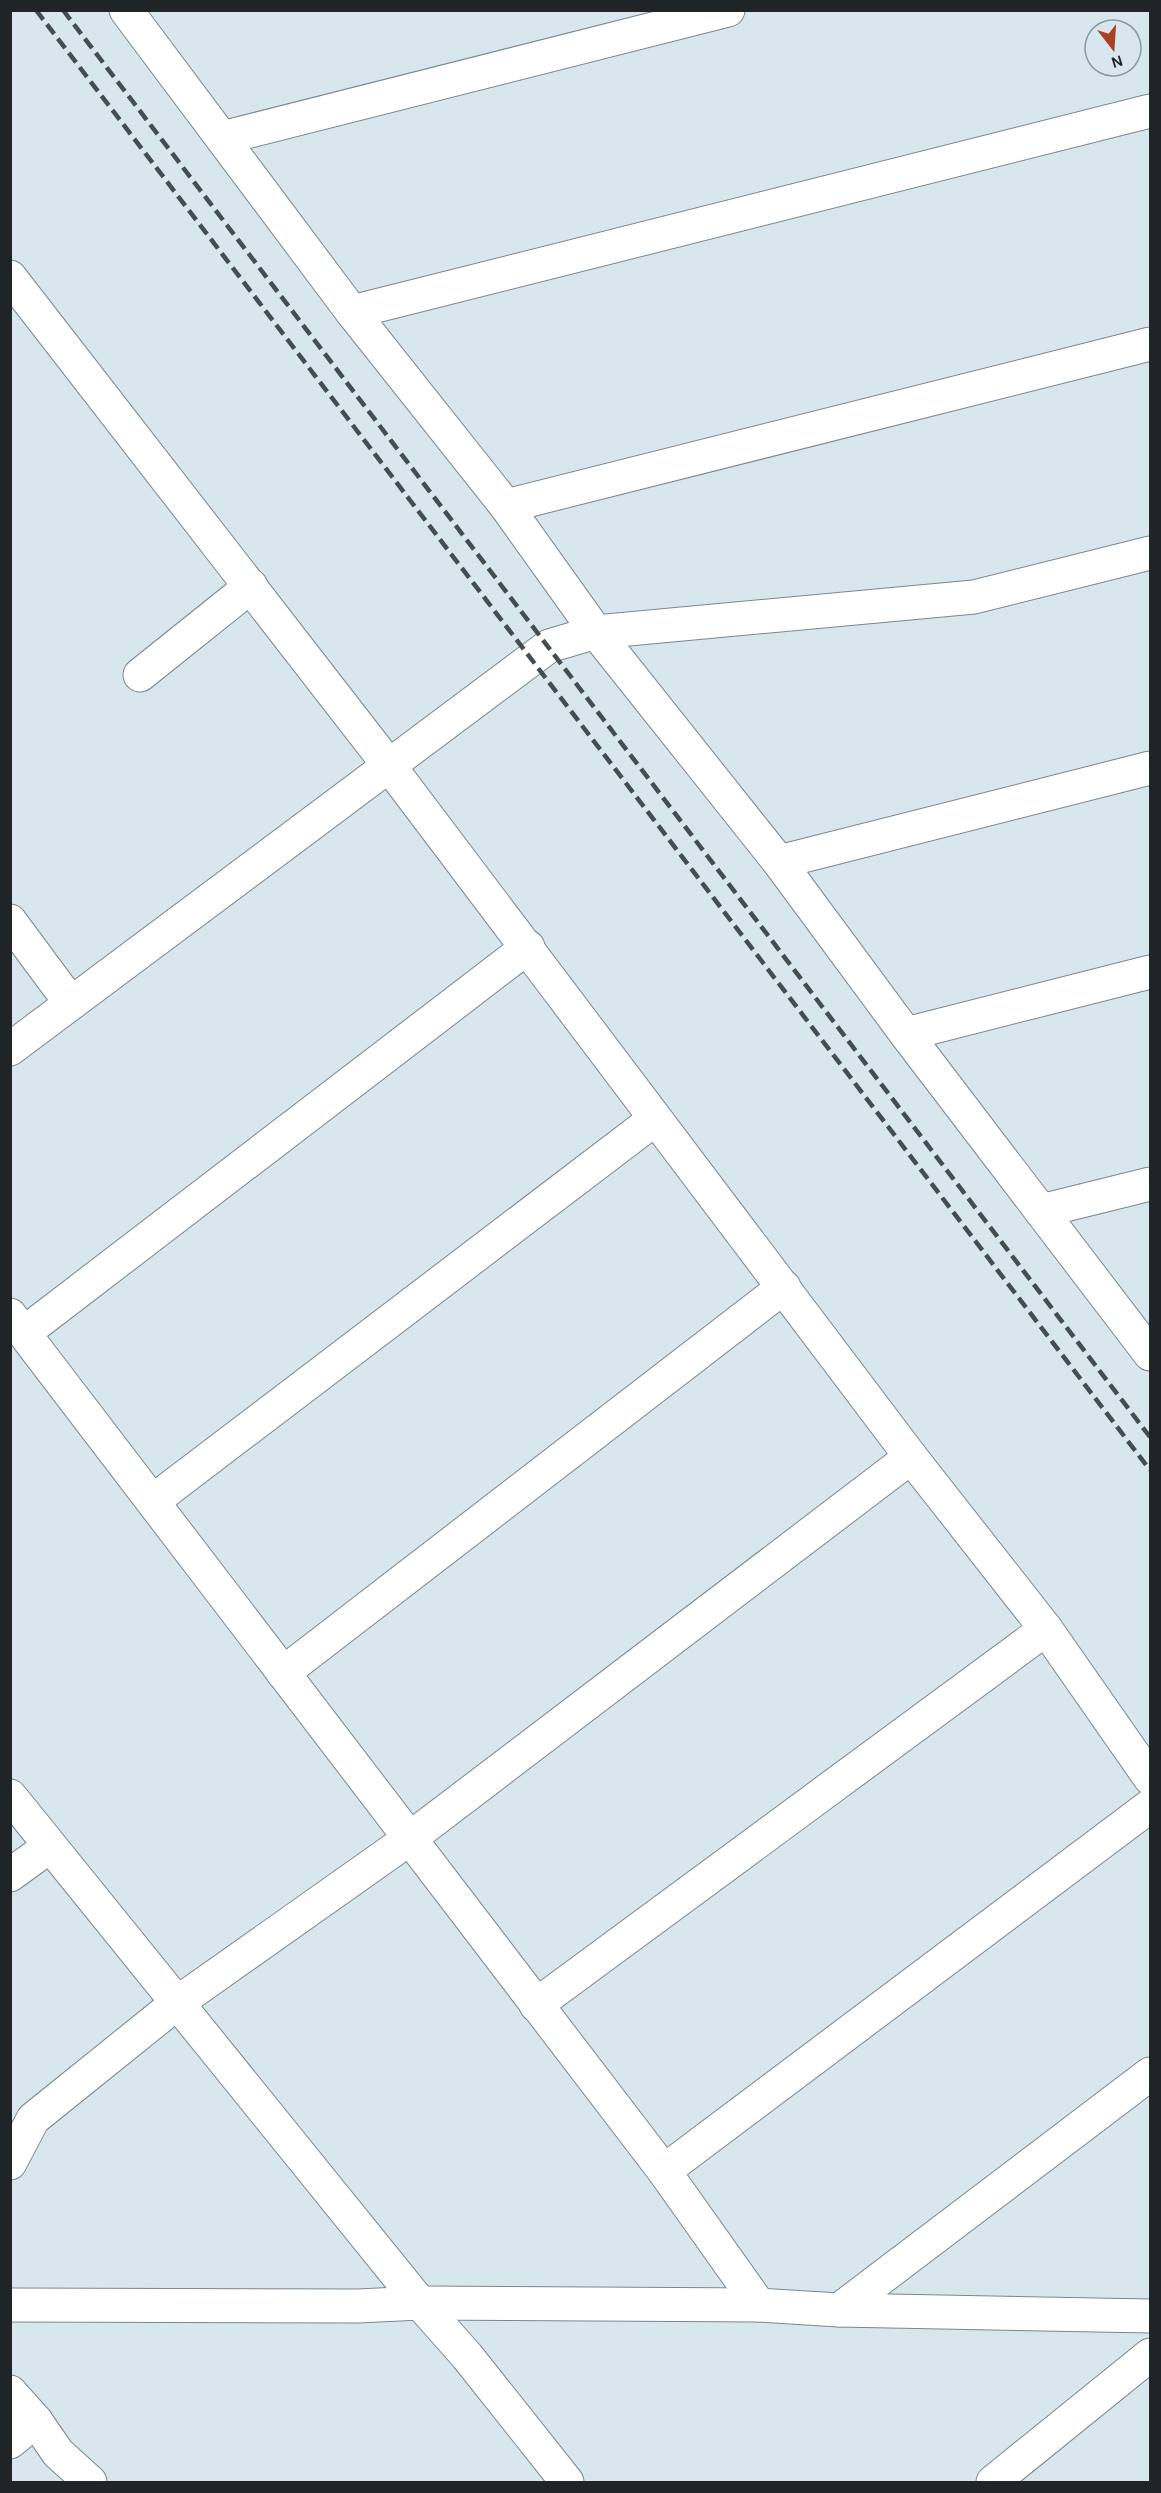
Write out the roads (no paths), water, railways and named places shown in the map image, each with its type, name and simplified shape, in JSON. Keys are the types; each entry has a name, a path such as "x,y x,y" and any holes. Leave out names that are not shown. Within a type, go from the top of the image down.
{"street":[{"path":"126,10 352,312 506,506 596,632 779,862 906,1034 1150,1354"},
{"path":"222,138 711,13"},
{"path":"352,312 1150,111"},
{"path":"10,277 528,947 911,1457 1046,1629 1150,1778"},
{"path":"506,506 1150,344"},
{"path":"10,1049 549,646 596,632 974,597 1150,553"},
{"path":"140,675 251,586"},
{"path":"779,862 1150,768"},
{"path":"10,921 70,1002"},
{"path":"528,947 17,1324 664,2171 759,2305"},
{"path":"906,1034 1150,972"},
{"path":"153,1501 655,1119"},
{"path":"1041,1211 1150,1184"},
{"path":"283,1673 784,1287"},
{"path":"10,2163 33,2119 177,2003 409,1839 911,1457"},
{"path":"536,2004 1046,1629"},
{"path":"10,1796 567,2482"},
{"path":"664,2171 1150,1806"},
{"path":"10,1875 50,1846"},
{"path":"839,2310 1150,2074"},
{"path":"10,2305 358,2306 420,2302 759,2305 839,2310 1150,2316"},
{"path":"993,2482 1150,2355"},
{"path":"10,2392 36,2421 55,2468 90,2482"},
{"path":"10,2442 36,2421"}],"railway":[{"path":"36,10 1150,1470"},
{"path":"63,10 1150,1437"}]}
